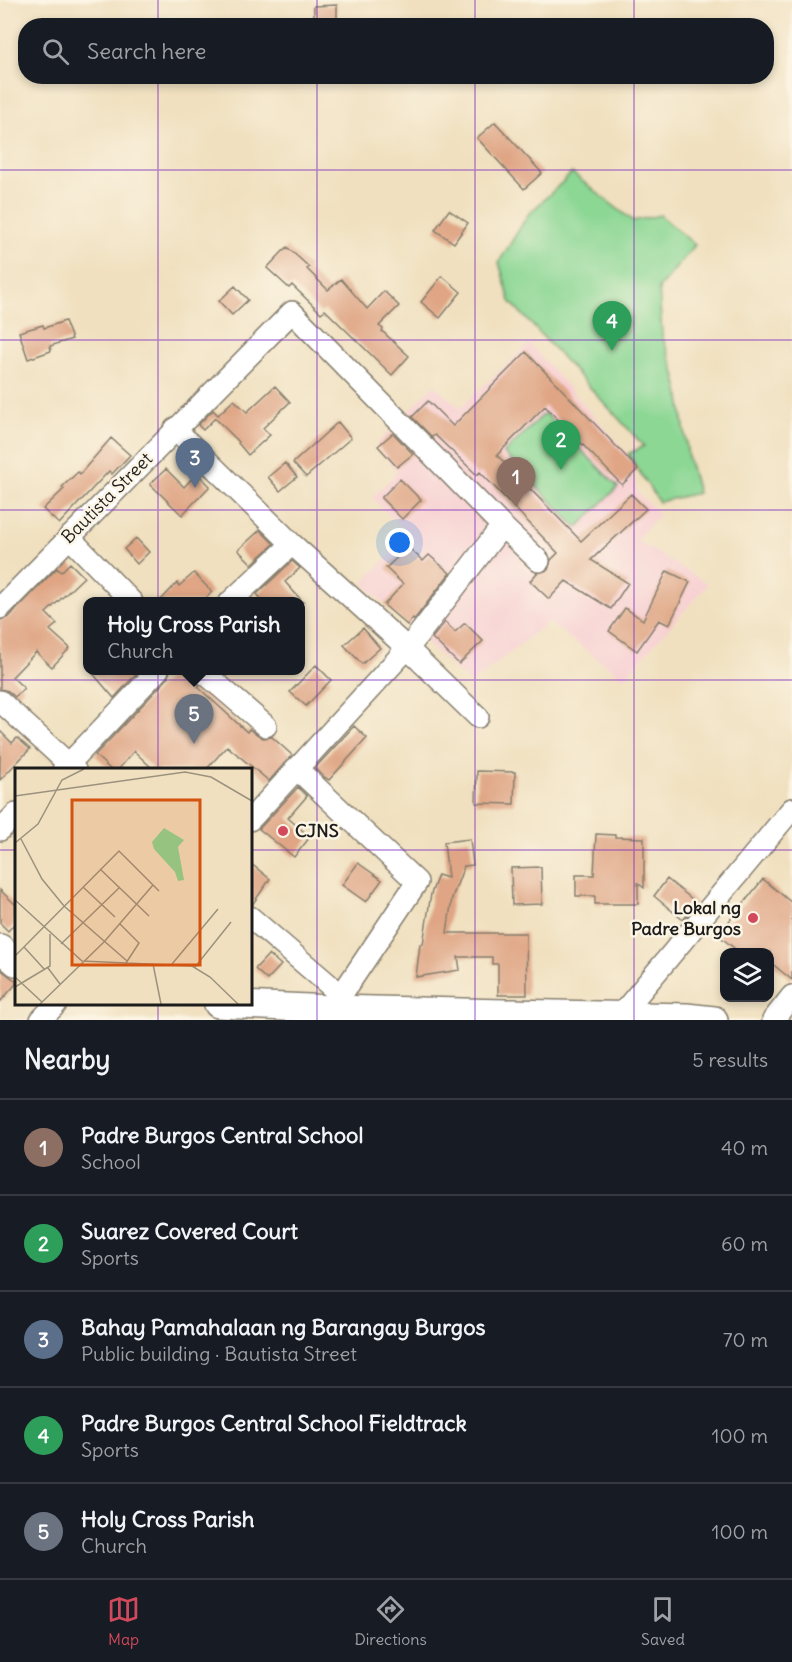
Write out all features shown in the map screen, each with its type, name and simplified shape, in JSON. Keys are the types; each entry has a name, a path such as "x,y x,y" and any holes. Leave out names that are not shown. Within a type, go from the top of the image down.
{"main road":[{"path":"0,948 15,961"},
{"path":"252,1003 337,1002 503,1016 686,1017 714,1020"}],"street":[{"name":"Bautista Street","path":"0,608 292,312 502,526"},
{"path":"176,429 292,544 407,648 478,717"},
{"path":"252,818 407,648 502,526 539,561"},
{"path":"69,537 127,597"},
{"path":"235,597 292,544"},
{"path":"0,701 69,768 153,675"},
{"path":"207,675 266,726"},
{"path":"252,919 337,1002 417,882 296,768"},
{"path":"620,1016 792,809"},
{"path":"0,830 15,815"},
{"path":"773,1020 792,996"},
{"path":"41,1020 55,1005"}],"shaded area":[{"path":"529,344 628,454 637,492 659,515 636,540 708,584 624,678 548,622 471,684 363,584 408,534 372,498 397,472 376,445 434,385 460,408"}],"green space":[{"path":"572,173 633,221 660,215 695,245 659,288 662,336 679,390 688,457 698,493 659,502 628,454 644,446 510,301 499,262 528,215"},
{"path":"545,413 618,487 577,528 504,453"}],"building":[{"path":"337,5 337,18 314,18 314,6"},
{"path":"495,122 542,173 524,189 477,138"},
{"path":"449,210 468,223 454,243 435,230"},
{"path":"287,247 309,267 307,269 328,290 341,279 367,309 384,291 399,306 379,326 409,356 392,375 325,310 321,313 292,285 289,288 267,268"},
{"path":"442,276 461,292 440,318 421,302"},
{"path":"235,286 248,300 232,315 219,301"},
{"path":"65,321 72,339 50,346 51,351 28,359 19,332 43,325 44,328"},
{"path":"526,352 638,469 622,485 545,406 497,455 581,541 631,494 646,509 591,560 628,583 611,609 566,581 549,599 530,581 537,573 548,570 551,560 558,553 480,472 477,475 435,435 432,437 412,417 428,401 453,426"},
{"path":"275,386 290,402 263,428 270,435 248,455 239,442 215,418 203,430 198,425 213,410 218,415 234,400 247,412"},
{"path":"338,422 351,438 306,477 293,463"},
{"path":"393,433 413,454 397,467 378,446"},
{"path":"111,438 130,455 112,474 109,471 59,524 43,509 64,489 62,487 78,472 80,474"},
{"path":"285,463 297,477 280,491 268,477"},
{"path":"166,469 184,487 197,473 210,486 182,515 150,484"},
{"path":"400,479 421,500 402,519 381,498"},
{"path":"260,530 274,544 252,564 238,550"},
{"path":"136,538 149,552 137,564 124,549"},
{"path":"408,547 423,561 429,555 450,573 414,620 413,618 407,625 384,605 403,584 386,568"},
{"path":"292,561 300,568 285,582 298,597 260,597 257,594"},
{"path":"70,563 84,577 46,613 57,624 50,630 70,648 52,667 36,652 12,677 24,688 15,697 8,691 0,689 0,620 9,617 57,568 61,572"},
{"path":"667,571 690,582 669,625 659,620 637,651 609,631 625,608 643,620"},
{"path":"194,573 212,592 207,597 164,597 177,583 179,586"},
{"path":"445,622 455,632 465,623 483,641 459,664 432,638"},
{"path":"363,628 380,648 362,664 344,645"},
{"path":"316,665 331,680 306,706 290,692"},
{"path":"94,675 135,675 114,698"},
{"path":"168,675 191,675 200,686 198,687 247,732 249,729 263,738 272,737 292,755 269,781 227,746 208,768 152,768 134,751 120,768 109,768 95,755"},
{"path":"354,726 367,738 329,780 315,768"},
{"path":"0,731 12,743 17,738 30,749 0,780"},
{"path":"477,771 515,772 514,804 476,803"},
{"name":"CJNS","path":"298,787 307,796 288,818 310,837 294,857 259,829"},
{"path":"596,834 644,838 644,888 638,883 638,904 595,904 595,896 576,896 576,875 594,875"},
{"path":"470,839 473,865 464,866 452,898 447,933 526,933 527,995 498,995 498,964 492,964 492,957 458,957 460,970 416,977 420,944 423,944 431,894 438,875 448,878 444,842"},
{"path":"358,863 382,880 366,902 342,885"},
{"path":"252,865 270,879 252,905"},
{"path":"541,867 542,904 512,905 511,868"},
{"path":"667,879 697,903 683,920 654,896"},
{"name":"Lokal ng Padre Burgos","path":"763,879 792,903 792,980 774,965 774,948 734,948 718,935"},
{"path":"0,890 15,904 15,923 8,931 0,923"},
{"path":"269,954 281,965 267,980 255,969"},
{"path":"0,969 15,980 15,985 0,1002"}],"place":[{"name":"Padre Burgos Central School Fieldtrack","path":"612,351"},
{"name":"Suarez Covered Court","path":"561,470"},
{"name":"Bahay Pamahalaan ng Barangay Burgos","path":"195,488"},
{"name":"Padre Burgos Central School","path":"516,507"},
{"name":"Holy Cross Parish","path":"194,744"},
{"name":"CJNS","path":"283,831"},
{"name":"Lokal ng Padre Burgos","path":"753,918"}]}
